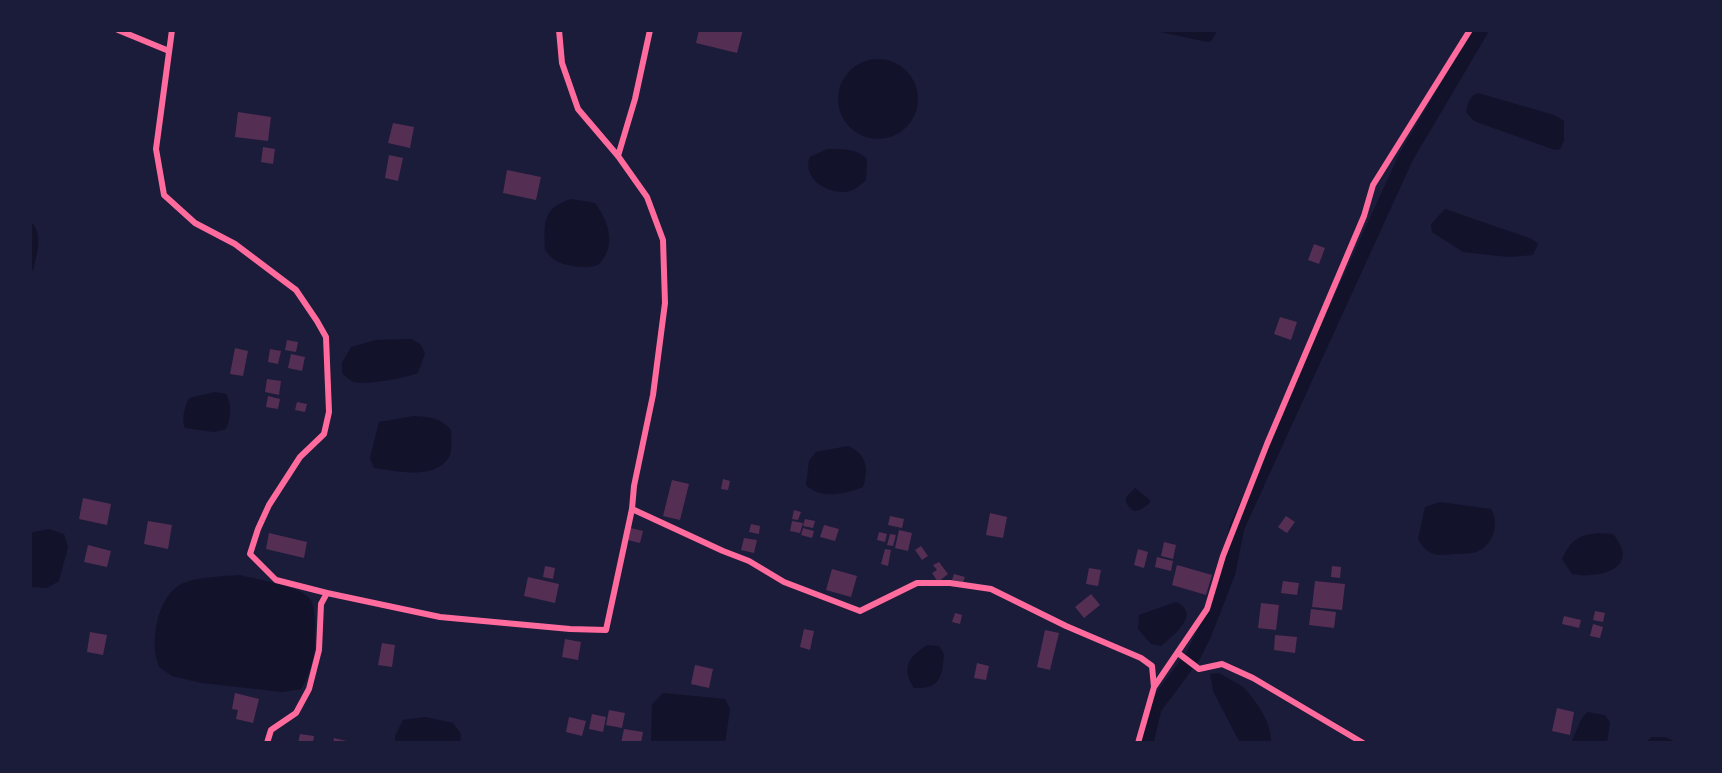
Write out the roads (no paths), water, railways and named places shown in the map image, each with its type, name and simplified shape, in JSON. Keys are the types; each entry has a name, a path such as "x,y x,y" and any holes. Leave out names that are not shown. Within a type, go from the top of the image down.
{"street":[{"path":"118,30 169,51"},
{"path":"172,30 156,149 164,195 195,223 235,244 296,290 326,338 328,412 324,434 300,457 269,505 250,554 276,580 441,617 570,629 606,630 653,395 665,303 663,240 646,197 618,156 578,109 562,63 559,30"},
{"path":"618,156 635,99 650,30"},
{"path":"1138,743 1154,687 1207,609 1223,556 1267,444 1364,216 1373,185 1470,30"},
{"path":"632,509 749,561 784,582 860,611 917,583 950,583 991,589 1066,626 1141,658 1152,666 1154,687"},
{"path":"267,743 272,730 296,713 309,689 319,650 321,604 327,592"},
{"path":"1178,652 1199,669 1222,664 1253,678 1363,743"}],"waterway":[{"path":"1146,743 1154,708 1193,656 1204,634 1228,572 1237,527 1406,157 1481,30"}]}
